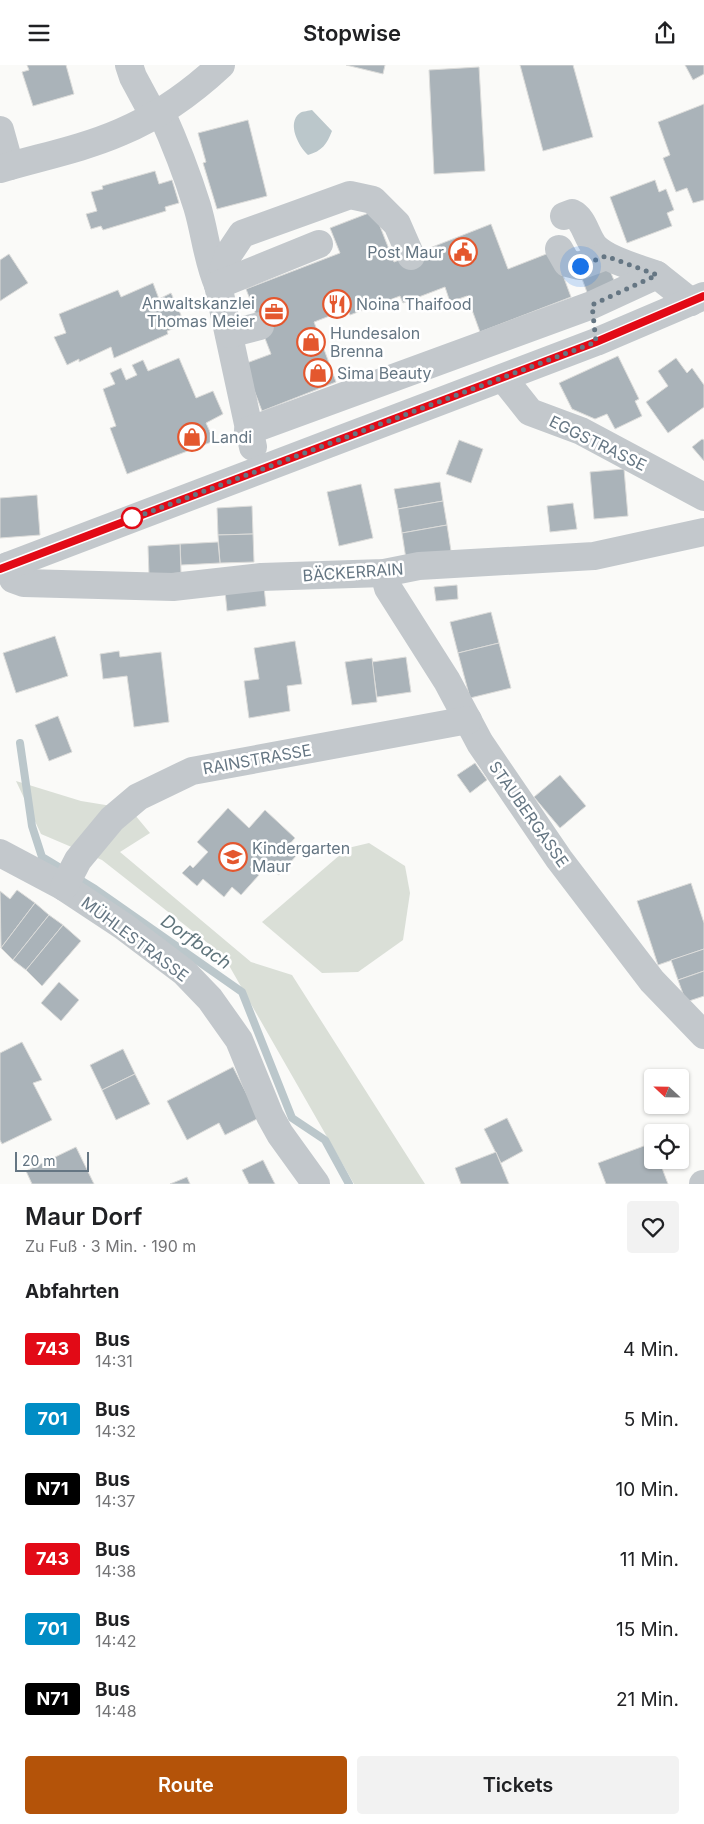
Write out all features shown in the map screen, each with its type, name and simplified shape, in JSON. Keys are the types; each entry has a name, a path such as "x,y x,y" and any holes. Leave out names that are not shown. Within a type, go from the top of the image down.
{"street":[{"path":"129,65 132,77 175,143 197,207 212,271 218,285 248,431 259,469"},
{"path":"0,130 5,168 99,140 157,114 196,89 221,65"},
{"path":"218,285 228,255 242,234 350,195 373,200 397,224 411,256"},
{"path":"564,216 572,213 578,215 594,246 606,256 657,275 698,299"},
{"path":"218,285 319,244"},
{"path":"559,249 563,260 580,266 606,256"},
{"path":"248,431 592,305 657,275"},
{"path":"4,567 503,378 596,342 698,299"},
{"path":"592,305 596,342"},
{"path":"229,335 260,326"},
{"name":"EGGSTRASSE","path":"503,378 530,412 581,431 704,497"},
{"name":"BÄCKERRAIN","path":"4,567 14,579 24,583 173,587 261,577 384,573 419,566 594,556 704,532"},
{"name":"STAUBERGASSE","path":"384,573 388,588 447,681 480,743 559,859 652,981 704,1035"},
{"name":"RAINSTRASSE","path":"64,887 78,860 112,819 138,797 192,771 468,720"},
{"name":"MÜHLESTRASSE","path":"0,853 64,887 123,926 184,972 210,999 239,1040 270,1116 280,1134 316,1184"}],"shaded area":[{"path":"312,110 332,131 323,146 308,155 295,135 294,123 300,113"},
{"path":"16,781 81,801 130,809 150,833 120,852 251,962 292,975 425,1184 354,1184 223,955 102,860 41,834"},
{"path":"369,843 405,866 410,893 403,940 358,972 322,973 262,922 348,848"}],"building":[{"path":"27,65 66,65 74,94 33,106 22,72 29,70"},
{"path":"346,65 385,65 383,74"},
{"path":"520,65 573,65 593,137 543,151"},
{"path":"685,65 704,65 704,74 693,80"},
{"path":"479,67 485,171 434,174 429,70"},
{"path":"704,104 704,200 693,203 687,188 676,192 663,158 670,155 658,122"},
{"path":"248,120 267,196 217,209 203,163 206,162 198,133"},
{"path":"155,171 159,184 172,180 179,203 165,207 166,211 103,230 101,226 91,229 86,214 97,211 91,192 103,189 102,186"},
{"path":"655,180 659,192 666,189 674,210 667,213 672,226 627,243 610,197"},
{"path":"374,211 394,262 491,224 508,269 554,251 571,297 480,332 467,296 450,302 445,287 403,303 400,296 350,315 348,309 314,322 336,382 262,411 244,364 271,354 246,289 340,253 330,228"},
{"path":"9,254 28,283 0,301 0,260"},
{"path":"608,266 616,285 588,295 581,276"},
{"path":"153,283 159,299 171,293 185,324 167,331 168,334 114,358 111,347 79,362 79,359 67,365 54,337 66,333 59,314 118,290 121,297"},
{"path":"618,356 639,399 635,401 642,416 615,429 607,414 595,419 572,409 559,383"},
{"path":"179,358 196,398 213,391 223,414 206,423 214,441 127,474 110,428 116,426 103,389 115,384 110,373 121,368 126,380 137,375 132,365 143,360 148,371"},
{"path":"676,358 687,373 692,368 704,385 704,407 668,433 646,402 668,386 658,371"},
{"path":"702,439 704,440 704,461 692,447"},
{"path":"459,440 483,449 471,483 446,474"},
{"path":"624,469 628,516 594,519 590,472"},
{"path":"440,482 443,501 398,509 394,489"},
{"path":"361,484 373,538 339,546 327,492"},
{"path":"37,495 40,535 0,538 0,498"},
{"path":"443,501 447,525 402,533 398,509"},
{"path":"573,503 577,529 550,532 547,506"},
{"path":"252,506 253,534 218,535 217,508"},
{"path":"447,525 451,551 406,559 402,533"},
{"path":"253,534 254,562 220,563 218,535"},
{"path":"218,542 220,563 181,565 180,544"},
{"path":"180,544 181,573 149,575 148,546"},
{"path":"457,585 458,599 436,601 434,587"},
{"path":"264,587 266,606 227,611 225,591"},
{"path":"491,612 499,643 458,653 450,622"},
{"path":"55,636 68,676 16,693 3,653"},
{"path":"295,641 302,684 287,686 290,711 249,718 244,681 259,679 254,648"},
{"path":"499,643 511,688 470,698 458,653"},
{"path":"119,651 120,657 161,652 169,722 134,727 127,676 103,679 100,654"},
{"path":"406,657 411,692 377,697 372,662"},
{"path":"372,658 377,702 352,705 345,662"},
{"path":"58,716 72,752 49,761 35,725"},
{"path":"475,763 487,780 470,793 457,775"},
{"path":"560,775 586,806 560,828 534,797"},
{"path":"228,808 249,828 265,810 295,838 286,848 296,856 279,875 257,859 250,867 259,875 241,895 232,887 224,897 203,879 197,886 182,873 190,865 193,868 208,852 197,842"},
{"path":"691,883 704,923 704,949 658,965 637,901"},
{"path":"17,890 35,903 1,948 0,891 10,899"},
{"path":"35,903 49,915 13,960 1,948"},
{"path":"49,915 63,925 26,970 13,960"},
{"path":"63,925 81,941 42,986 26,970"},
{"path":"704,949 704,971 678,980 671,960"},
{"path":"704,971 704,996 686,1002 678,980"},
{"path":"59,982 79,1000 61,1021 41,1003"},
{"path":"22,1042 42,1080 33,1083 52,1120 2,1144 0,1140 0,1053"},
{"path":"123,1049 135,1074 102,1090 90,1065"},
{"path":"233,1067 259,1118 225,1135 219,1123 187,1140 167,1101"},
{"path":"135,1074 150,1104 116,1120 102,1090"},
{"path":"507,1118 523,1151 501,1163 484,1129"},
{"path":"644,1146 644,1169 662,1169 668,1184 606,1184 598,1163"},
{"path":"76,1147 94,1184 32,1184 26,1171"},
{"path":"496,1152 509,1184 461,1184 455,1168"},
{"path":"263,1160 275,1184 249,1184 242,1170"},
{"path":"187,1177 190,1184 170,1184"}],"waterway":[{"name":"Dorfbach","path":"20,743 32,826 42,857 95,889 242,992 292,1118 325,1140 349,1184"}],"bus line":[{"name":"743","path":"0,569 596,342 704,296"}],"place":[{"name":"Post Maur","path":"463,252"},
{"name":"Noina Thaifood","path":"337,304"},
{"name":"Anwaltskanzlei Thomas Meier","path":"274,312"},
{"name":"Hundesalon Brenna","path":"311,342"},
{"name":"Sima Beauty","path":"318,373"},
{"name":"Landi","path":"192,437"},
{"name":"Kindergarten Maur","path":"233,857"}],"route":[{"path":"132,518 126,521 596,342 592,305 657,275 624,261 606,256 580,266"}]}
